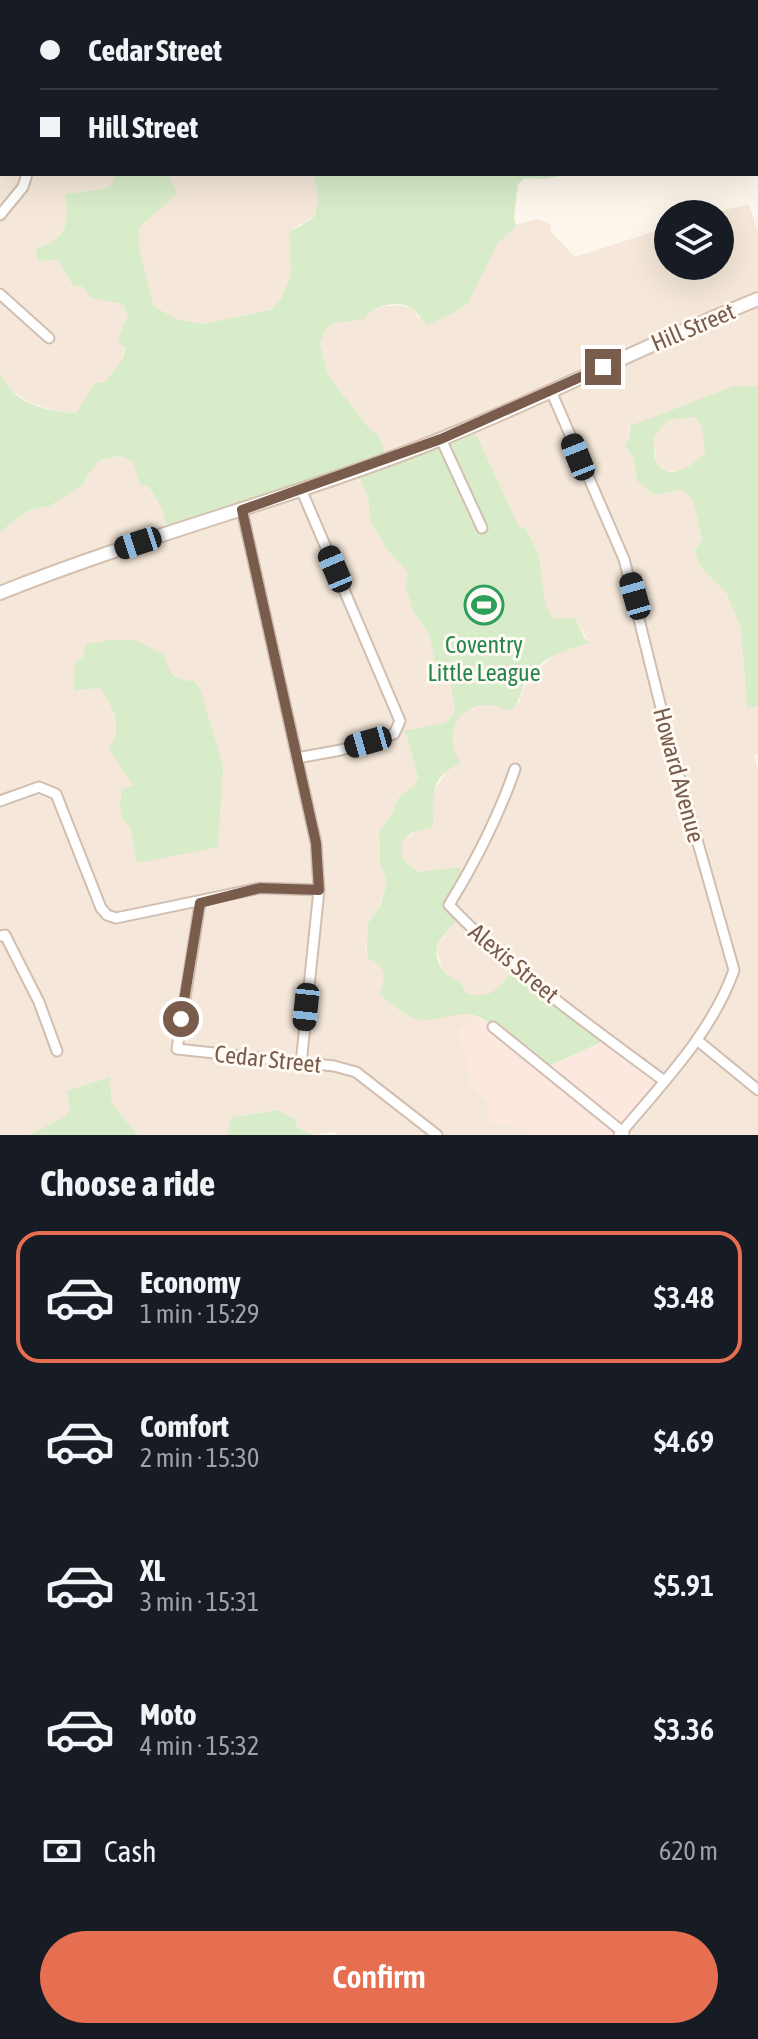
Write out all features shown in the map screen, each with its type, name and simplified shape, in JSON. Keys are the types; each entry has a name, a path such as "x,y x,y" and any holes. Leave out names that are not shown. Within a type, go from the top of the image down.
{"street":[{"path":"0,215 23,187 26,176"},
{"path":"0,294 49,338"},
{"name":"Hill Street","path":"0,593 441,439 758,299"},
{"name":"Howard Avenue","path":"551,391 624,559 671,748 734,970 725,997 697,1040 622,1134"},
{"path":"441,439 482,528"},
{"path":"297,758 341,750 394,734 400,721 301,489"},
{"path":"242,510 316,843 319,890 301,1064"},
{"name":"Alexis Street","path":"515,769 501,809 477,859 449,905 483,940 528,978 663,1080"},
{"path":"0,801 39,787 56,794 96,897 107,915 116,918 200,903 260,888 319,890"},
{"name":"Cedar Street","path":"200,903 177,1049 334,1066 356,1072 437,1135"},
{"path":"0,936 5,935 39,1002 57,1051"},
{"path":"493,1027 622,1134"},
{"path":"697,1040 758,1090"}],"shaded area":[{"path":"0,176 114,176 113,182 105,189 66,194 67,223 56,241 36,248 58,260 73,286 82,286 91,298 123,304 128,317 122,360 105,382 95,383 77,413 61,413 31,403 11,391 0,374"},
{"path":"169,176 314,176 318,198 315,216 289,231 291,274 281,297 271,310 202,324 176,319 154,306 139,248 138,227 177,194"},
{"path":"749,204 758,233 758,386 742,388 629,427 630,437 625,446 634,459 637,481 654,495 682,490 693,500 702,539 694,551 702,569 727,594 741,629 747,708 758,707 758,754 754,755 758,772 758,1135 620,1135 661,1086 514,969 495,992 478,997 466,993 461,982 452,980 443,972 437,952 438,945 456,921 442,906 461,880 457,867 418,872 402,858 402,842 434,817 431,804 433,792 456,757 451,736 456,719 465,711 487,704 519,703 527,677 563,649 589,643 575,617 560,619 548,612 521,530 387,459 379,436 368,427 328,375 320,344 326,329 333,323 361,318 375,307 400,305 413,309 419,319 457,311 468,303 498,243 517,224 539,219 550,224 551,232 575,257 654,232 654,280 734,280 734,208"},
{"path":"695,416 702,426 706,453 695,464 678,471 660,468 653,436 668,420"},
{"path":"120,456 133,462 140,484 149,487 161,507 169,532 357,470 368,498 371,523 408,573 405,585 413,611 429,635 436,664 450,681 455,713 445,723 407,736 418,778 414,787 400,795 392,814 379,831 380,862 387,883 365,949 368,959 376,961 383,969 385,984 427,1020 459,1013 478,1017 459,1031 474,1087 488,1101 490,1122 525,1129 529,1135 338,1135 332,1132 313,1135 297,1127 296,1119 277,1110 232,1115 227,1135 137,1135 112,1103 108,1077 68,1091 70,1108 66,1116 39,1131 29,1135 0,1135 0,532 27,511 50,506 84,484 100,460","holes":["135,640 181,681 196,681 200,688 219,832 218,847 135,857 130,827 122,818 133,785 114,743 116,726 110,699 99,688 75,691 75,663 83,657 86,644"]},
{"path":"478,1017 551,1065 606,1040 664,1081 620,1135 529,1135 525,1129 490,1122 488,1101 474,1087 468,1086 470,1075 458,1030"}],"green space":[{"path":"114,176 169,176 177,194 139,227 139,248 154,306 176,319 202,324 271,310 281,298 291,274 289,231 315,216 318,198 314,176 561,176 525,178 518,184 514,216 516,227 498,243 468,303 457,311 427,325 408,306 387,305 373,310 365,319 333,323 326,329 320,344 328,375 368,427 379,436 387,458 473,428 520,529 526,529 539,556 547,608 552,617 575,617 590,643 564,651 532,671 510,711 485,705 474,707 459,718 453,744 461,763 450,769 437,783 433,827 411,833 402,842 402,858 418,872 457,867 466,872 443,902 442,906 456,921 440,941 437,959 450,977 461,982 466,993 489,994 515,968 606,1040 551,1065 547,1070 476,1016 464,1014 420,1020 401,1011 379,993 383,973 378,964 368,959 367,925 380,906 387,883 380,862 379,831 392,814 400,795 413,787 418,778 407,736 402,731 445,723 455,712 450,681 436,664 429,635 413,611 405,585 408,573 387,549 371,523 368,498 357,470 169,532 161,507 149,487 140,485 133,462 120,456 100,460 84,484 50,506 27,511 0,532 0,374 11,390 24,400 50,410 76,413 95,383 105,382 122,360 125,348 117,340 128,317 123,304 91,298 82,286 73,286 58,260 38,261 36,248 54,240 64,228 67,213 65,194 105,189 113,182"},
{"path":"734,386 758,386 758,707 747,708 741,629 727,594 702,569 694,551 702,539 693,500 682,490 654,495 637,481 634,459 625,446 630,437 630,426","holes":["695,417 702,426 705,453 701,457 678,471 666,471 660,467 655,457 654,436 668,420"]},
{"path":"135,640 164,655 174,676 195,681 200,688 223,766 218,847 138,863 130,827 122,818 120,805 122,789 133,785 108,749 115,734 115,717 109,701 99,688 74,691 75,662 83,657 86,644"},
{"path":"109,1077 112,1103 137,1135 29,1135 66,1116 70,1108 67,1091"},
{"path":"277,1110 296,1119 297,1127 313,1135 227,1135 232,1115 236,1117"}],"place":[{"name":"Coventry Little League","path":"484,605"}],"route":[{"path":"181,1019 200,903 260,888 319,890 316,843 242,510 441,439 603,367"}]}
